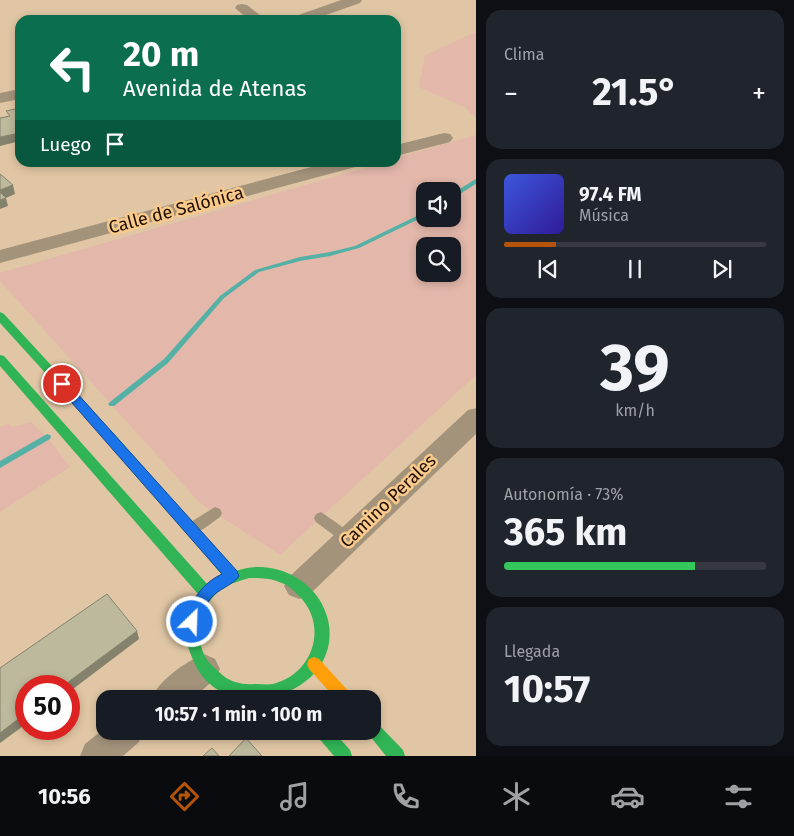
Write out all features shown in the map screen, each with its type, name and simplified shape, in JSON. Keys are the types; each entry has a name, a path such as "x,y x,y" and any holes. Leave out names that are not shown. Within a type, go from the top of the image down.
{"main road":[{"path":"0,316 232,576"},
{"path":"0,359 206,593"},
{"path":"250,572 267,572 284,577 299,586 314,602 323,622 323,643 314,664 302,678 284,688 263,693 241,691 220,682 204,669 196,654 191,638 192,622 197,606 206,593 218,582 232,576 250,572"},
{"path":"314,664 338,690"},
{"path":"381,738 397,756"},
{"path":"330,740 344,756"}],"street":[{"path":"312,15 355,0"},
{"path":"242,8 252,15"},
{"path":"0,98 15,95"},
{"path":"401,150 444,138"},
{"name":"Calle de Salónica","path":"0,257 334,167"},
{"name":"Camino Perales","path":"299,586 476,417"},
{"path":"178,690 204,669"},
{"path":"97,756 117,740"}],"lane":[{"path":"192,529 215,513"},
{"path":"321,518 349,539"}],"shaded area":[{"path":"476,32 476,118 464,107 419,87 425,55"},
{"path":"476,135 476,375 280,555 200,503 0,281 0,273 368,167 401,167 401,157"},
{"path":"31,422 47,437 70,467 0,512 0,427 7,424 13,427"}],"building":[{"path":"15,109 15,134 0,137 0,118 10,116 6,111"},
{"path":"0,174 13,185 0,190"},
{"path":"0,192 6,198 0,200"},
{"path":"107,594 137,631 78,675 15,675 15,721 0,733 0,668"},
{"path":"244,740 248,740 262,756 229,756"},
{"path":"212,748 219,756 203,756"}],"waterway":[{"path":"461,191 476,181"},
{"path":"112,404 166,361 222,297 257,271 300,259 357,247 416,218"},
{"path":"0,465 47,437"}],"traffic: fast":[{"path":"0,316 112,439 232,576"},
{"path":"0,359 206,593"},
{"path":"249,572 274,574 296,584 310,597 319,613 323,629 321,645 315,660 305,674 290,684 272,691 243,692 219,683 203,666 194,645 193,622 201,600 220,583 249,572"},
{"path":"381,738 397,756"},
{"path":"330,740 344,756"}],"traffic: slow":[{"path":"314,664 338,690"}],"route":[{"path":"62,384 232,576 218,582 206,593 197,606 192,622"}]}
